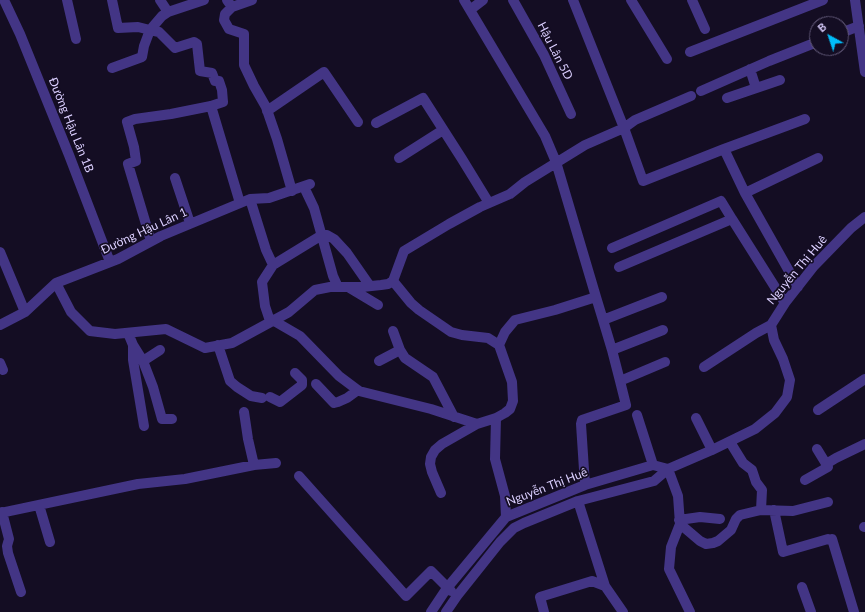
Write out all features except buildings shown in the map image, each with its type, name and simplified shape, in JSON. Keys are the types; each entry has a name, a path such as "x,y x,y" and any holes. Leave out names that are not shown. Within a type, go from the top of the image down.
{"street":[{"name":"Đường Hậu Lân 1B","path":"4,0 20,34 69,155 110,262"},
{"path":"67,0 76,39"},
{"path":"112,0 118,28 138,27 159,32 175,48 194,42 197,44 200,71 212,73 215,81 219,81 222,90 223,102 211,106 135,119 127,122 126,125 134,147 136,161 128,164 151,241"},
{"path":"160,0 168,12"},
{"path":"112,68 142,57 144,46 150,30 162,16 168,12 204,0"},
{"path":"252,0 229,4 225,14 226,24 229,29 244,34 244,65 267,111 292,191"},
{"path":"464,0 545,136 556,162 620,381 626,405 582,420 581,424 586,485"},
{"path":"470,10 483,0"},
{"name":"Hậu Lân 5D","path":"513,0 544,54 571,114"},
{"path":"573,0 624,128 643,181 805,119"},
{"path":"631,0 667,59"},
{"path":"692,0 705,29"},
{"path":"690,52 823,0"},
{"path":"855,0 863,46 865,72"},
{"path":"849,30 859,26"},
{"path":"701,91 809,45"},
{"path":"750,69 756,88"},
{"path":"267,111 324,72 358,122"},
{"path":"727,98 780,80"},
{"path":"56,283 71,312 90,331 115,334 166,329 205,348 232,343 289,312 315,290 338,286 348,287 388,284 393,280 404,251 488,203 510,194 525,182 585,145 624,128 635,120 691,96"},
{"path":"376,123 423,98 488,203"},
{"path":"211,106 240,203"},
{"path":"399,158 443,130"},
{"path":"724,149 745,193 798,287"},
{"path":"745,193 818,158"},
{"path":"174,178 190,223"},
{"name":"Đường Hậu Lân 1","path":"0,325 25,312 56,283 110,262 190,223 250,199 269,198 307,186 322,235"},
{"path":"250,199 266,250 273,265"},
{"path":"612,248 721,201 785,303"},
{"name":"Nguyễn Thị Huê","path":"446,612 500,542 514,528 578,501 654,480 668,469 755,430 775,413 787,398 790,380 783,359 774,340 771,325 785,303 814,266 845,234 865,217"},
{"path":"619,267 732,219"},
{"path":"322,235 333,276 338,286"},
{"path":"370,286 347,253 334,239 326,235 322,235 273,265 262,282 269,318 300,336 339,376 358,390 431,409 478,424"},
{"path":"0,252 25,312"},
{"path":"393,280 411,303 451,332 462,335 488,338 500,345"},
{"path":"348,287 378,305"},
{"path":"441,492 430,464 431,457 435,450 442,444 478,424 505,414 510,409 513,401 512,382 500,345 505,332 515,320 596,297"},
{"path":"603,320 662,297"},
{"path":"704,367 771,325"},
{"path":"612,350 663,330"},
{"path":"393,332 405,358 433,377 437,382 454,417"},
{"path":"128,333 133,345 143,361 153,387 162,419 172,419"},
{"path":"133,345 133,360 144,426"},
{"path":"218,345 230,381 251,396 266,397 280,402 302,385 302,380 295,373"},
{"path":"143,361 160,350"},
{"path":"379,361 400,350"},
{"path":"620,381 665,362"},
{"path":"818,410 865,378"},
{"path":"316,384 334,403 347,398 358,390"},
{"path":"244,412 254,465"},
{"path":"637,415 653,465 668,469 678,496 679,522 671,547 669,569 690,612"},
{"path":"496,418 495,459 505,496 506,517"},
{"path":"696,418 712,450"},
{"path":"730,442 743,463 752,470 756,482 762,490 760,510"},
{"path":"826,464 865,444"},
{"path":"805,480 828,468 816,449"},
{"path":"21,592 8,553 7,546 9,539 1,512 138,484 185,479 254,465 276,463"},
{"name":"Nguyễn Thị Huê","path":"431,612 447,588 506,517 586,485 653,465"},
{"path":"299,476 406,596 431,571 457,596"},
{"path":"578,501 605,586 623,612"},
{"path":"679,522 700,541 706,544 718,541 731,530 736,519 740,516 760,510 793,511 828,502"},
{"path":"40,505 50,542"},
{"path":"774,510 784,552 830,539 854,612"},
{"path":"679,522 700,517 720,519"},
{"path":"544,612 540,597 592,581 605,586"},
{"path":"802,587 811,612"}]}
